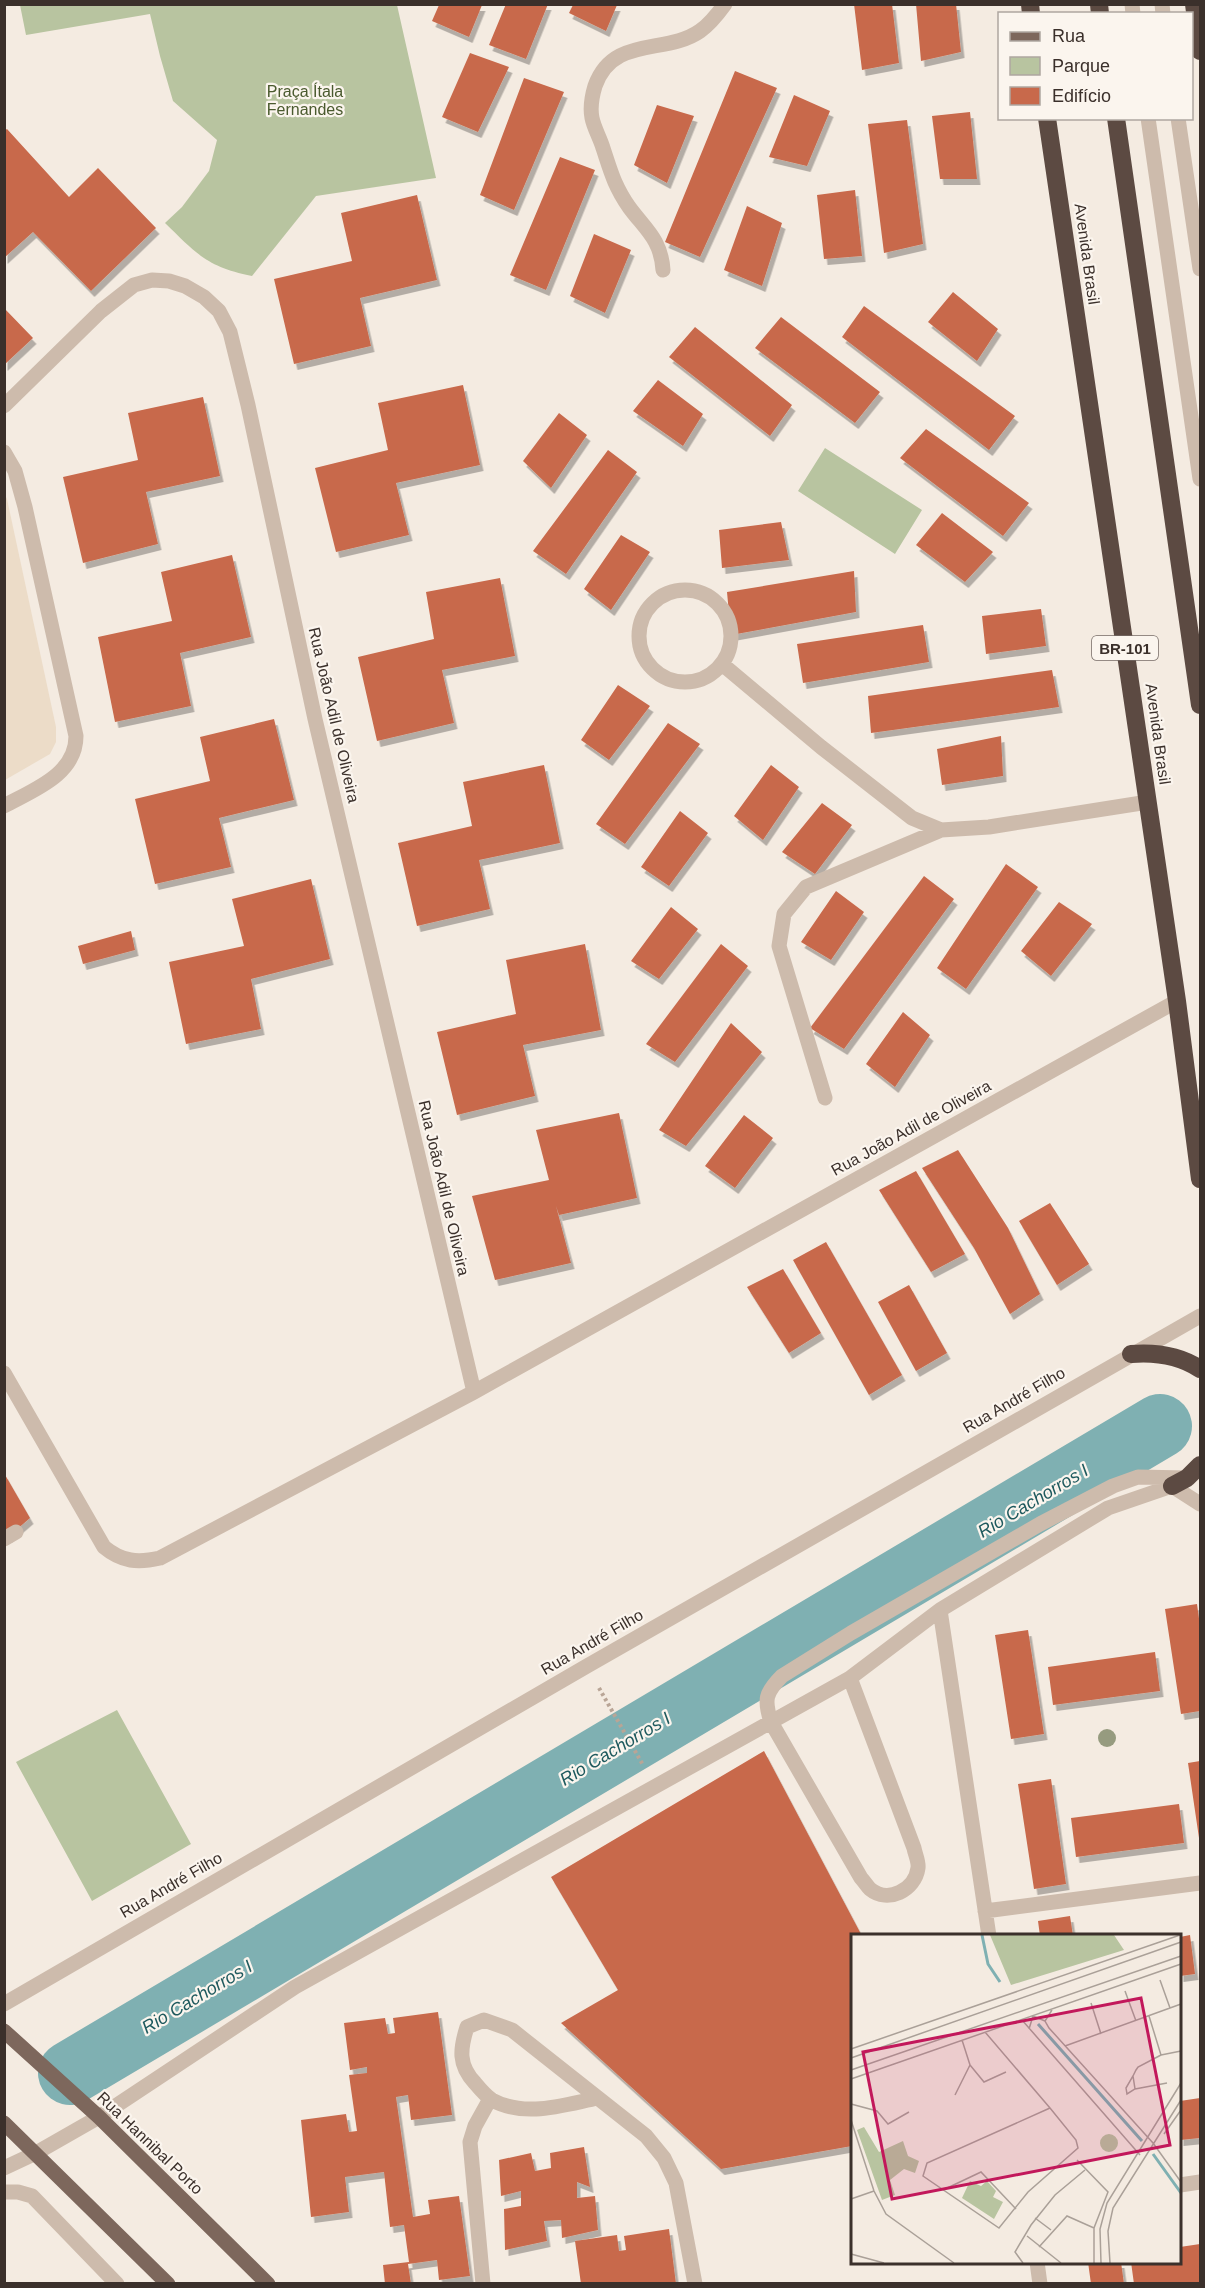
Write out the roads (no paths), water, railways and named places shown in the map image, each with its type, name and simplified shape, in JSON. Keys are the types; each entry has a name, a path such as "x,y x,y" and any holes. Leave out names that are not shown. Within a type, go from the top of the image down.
{"highway":[{"path":"1194,4 1200,51"},
{"name":"Avenida Brasil","path":"1047,120 1177,1000 1200,1179"},
{"path":"1116,120 1200,705"},
{"path":"1131,1354 1152,1352 1173,1356 1200,1369"}],"main road":[{"name":"Rua Hannibal Porto","path":"4,2031 99,2117 268,2283"},
{"path":"4,2123 168,2283"}],"street":[{"path":"663,270 659,250 650,232 630,208 612,180 592,120 591,106 596,86 605,68 617,58 646,47 698,33 714,20 724,4"},
{"path":"1148,120 1200,479"},
{"path":"1179,120 1200,269"},
{"name":"Rua João Adil de Oliveira","path":"4,406 101,311 134,285 152,280 169,281 185,286 204,297 219,311 230,332 248,405 315,719 474,1392"},
{"path":"4,452 15,471 25,507 74,725 76,745 70,761 60,774 4,806"},
{"path":"680,590 695,590 710,597 721,606 729,620 731,635 729,650 722,664 711,674 697,680 681,682 661,675 645,658 639,644 639,629 644,614 653,602 666,594 680,590"},
{"path":"722,664 821,747 912,818 941,830"},
{"path":"825,1098 779,946 784,914 806,886 941,830 989,827 1148,802"},
{"name":"Rua João Adil de Oliveira","path":"4,1373 104,1547 115,1556 142,1563 169,1554 474,1392 1177,1000"},
{"name":"Rua André Filho","path":"4,2004 1200,1316"},
{"path":"1187,1476 1200,1504"},
{"path":"4,2168 36,2153 99,2117 295,1987 850,1678 940,1610 1107,1508 1187,1476"},
{"path":"850,1678 914,1848 918,1867 911,1885 901,1893 889,1896 871,1890 861,1878 771,1722 767,1708 767,1695 773,1685 782,1676 851,1633 1040,1524 1113,1486 1138,1477 1187,1476"},
{"path":"940,1610 989,1934"},
{"path":"985,1911 1200,1883"},
{"path":"597,2098 538,2110 515,2108 490,2099 468,2075 460,2048 467,2027 484,2020 512,2030 646,2136 664,2158 676,2183 695,2283"},
{"path":"483,2283 471,2142 475,2126 490,2099"},
{"path":"1181,2185 1200,2182"},
{"path":"4,2192 18,2192 32,2196 117,2283"},
{"path":"1037,2264 1040,2283"}],"waterway":[{"name":"Rio Cachorros I","path":"70,2073 1160,1426"}],"park label":[{"name":"Praça Ítala Fernandes","path":"305,100"}]}
